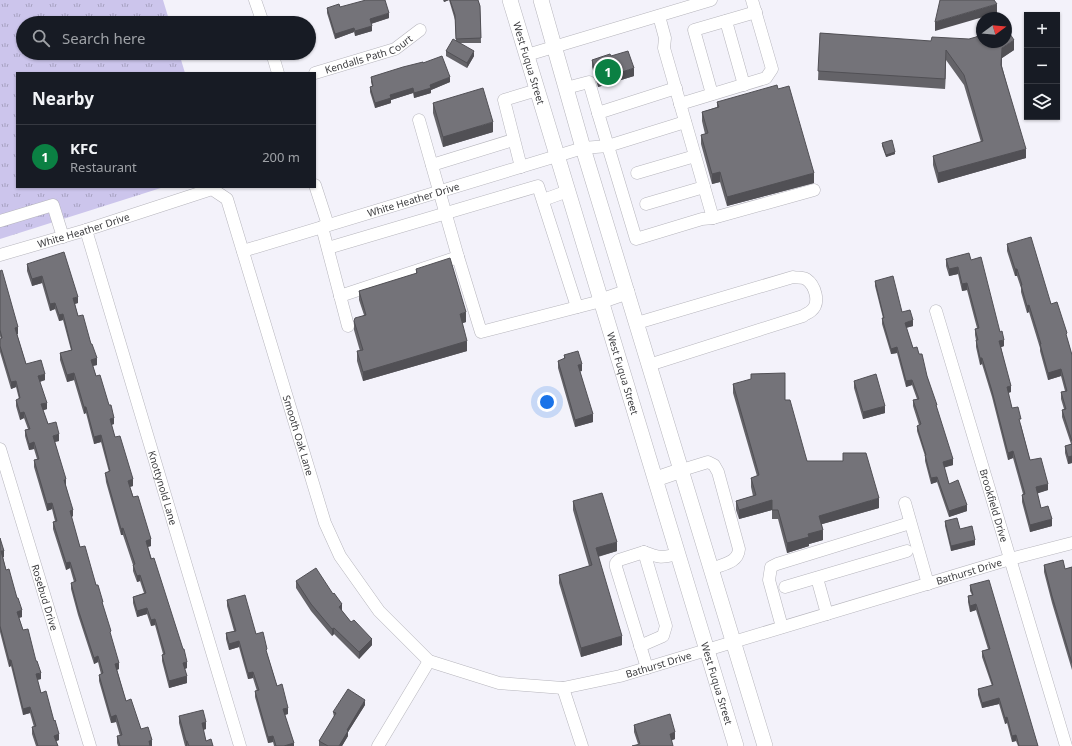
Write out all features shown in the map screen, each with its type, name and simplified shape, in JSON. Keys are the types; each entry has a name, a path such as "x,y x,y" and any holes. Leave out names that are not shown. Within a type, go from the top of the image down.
{"main road":[{"name":"West Fuqua Street","path":"510,0 736,746"},
{"path":"541,0 583,148 765,746"},
{"path":"601,301 627,292"},
{"path":"656,479 682,470"}],"street":[{"path":"255,0 261,16"},
{"path":"527,55 711,0"},
{"path":"680,104 766,78 772,69 752,0"},
{"path":"712,94 694,30 756,12"},
{"path":"659,16 665,38 664,48 713,218"},
{"path":"726,21 744,84"},
{"name":"Kendalls Path Court","path":"316,73 394,49 420,30"},
{"path":"274,60 278,72"},
{"path":"566,88 589,82 636,239 702,219 713,218 814,190"},
{"path":"598,113 676,88"},
{"path":"521,167 504,100 537,90"},
{"path":"419,120 481,332 601,301"},
{"name":"White Heather Drive","path":"243,251 583,148 608,146 685,122"},
{"path":"432,165 513,140"},
{"path":"638,173 695,156"},
{"path":"328,248 538,186 577,307"},
{"path":"646,204 704,187"},
{"path":"316,188 325,226 328,248 348,326"},
{"name":"White Heather Drive","path":"0,255 86,230 212,189"},
{"name":"Smooth Oak Lane","path":"212,189 227,199 325,523 340,556 379,611 429,661"},
{"path":"543,200 568,191"},
{"path":"0,221 53,205 63,237"},
{"name":"Knottynold Lane","path":"86,230 240,746"},
{"path":"340,296 458,257"},
{"path":"636,323 793,277 804,278 811,283 815,292 817,300 813,310 803,316 649,365"},
{"name":"Brookfield Drive","path":"936,311 1066,746"},
{"name":"Rosebud Drive","path":"0,449 90,746"},
{"path":"682,470 708,462 714,465 718,472 739,549 735,560 711,569"},
{"path":"905,503 928,584"},
{"path":"782,627 769,580 771,567 910,523"},
{"name":"Bathurst Drive","path":"429,661 499,682 563,688 620,676 1010,559 1072,543"},
{"path":"640,646 664,636 666,626 644,552"},
{"path":"647,668 616,563 619,560 644,552 662,558 678,554"},
{"path":"785,587 907,552"},
{"path":"817,578 827,614"},
{"path":"378,746 429,661"},
{"path":"563,688 582,746"}],"green space":[{"path":"0,0 163,0 168,16 16,16 16,60 181,60 185,72 16,72 16,188 161,188 0,239"}],"building":[{"path":"366,0 385,0 389,13 370,19 372,26 355,31 354,28 335,34 327,8 339,4 340,7"},
{"path":"450,0 478,0 480,6 481,38 456,39 455,15"},
{"path":"940,0 994,0 997,4 935,22"},
{"path":"820,33 931,41 932,37 969,39 976,37 976,48 1002,48 1001,65 1026,149 938,173 933,156 983,141 964,75 946,50 945,79 818,71"},
{"path":"453,39 474,51 467,63 446,51"},
{"path":"628,51 634,68 598,80 592,60 610,54 611,56"},
{"path":"442,56 450,77 430,85 431,88 414,93 413,88 390,95 391,98 375,103 370,87 373,86 371,77 403,67 423,63"},
{"path":"777,85 778,89 789,86 814,173 727,197 720,172 712,174 701,135 708,133 702,112 719,107 717,102"},
{"path":"483,88 493,122 443,137 433,103"},
{"path":"892,140 895,152 886,155 882,143"},
{"path":"1031,237 1051,304 1057,302 1072,355 1072,441 1062,410 1066,409 1061,392 1067,391 1061,369 1048,373 1029,305 1027,306 1017,269 1015,269 1007,244"},
{"path":"64,252 78,297 73,298 78,316 83,315 91,344 97,358 91,360 96,376 100,375 109,405 111,405 114,418 110,419 115,437 120,436 133,479 128,481 133,497 138,496 151,539 146,541 151,559 154,558 184,649 187,662 183,663 187,676 169,681 162,655 165,654 155,619 151,620 147,608 137,611 133,597 146,593 140,575 137,576 133,565 135,564 123,528 121,529 105,473 110,471 101,435 94,437 86,407 84,407 74,373 67,375 60,353 72,350 63,314 59,315 55,303 50,304 42,276 32,279 27,264"},
{"path":"969,253 971,260 981,257 1000,332 1002,331 1004,340 999,341 1011,386 1007,387 1012,408 1018,407 1021,419 1019,419 1030,460 1041,458 1048,484 1036,487 1041,508 1048,506 1052,519 1030,525 1022,495 1025,494 1013,451 1008,453 992,391 982,358 980,358 975,329 979,328 967,283 962,284 958,267 949,269 946,259"},
{"path":"450,258 466,312 460,314 467,341 363,372 357,351 363,350 354,321 355,318 366,315 359,291 417,273 416,269"},
{"path":"2,270 18,327 15,328 26,364 41,360 45,374 38,376 47,403 41,404 48,424 56,422 59,434 53,436 66,479 64,480 73,510 70,511 80,547 85,546 96,585 98,585 119,663 115,664 126,701 131,699 141,729 148,727 152,740 149,741 150,746 120,746 117,736 122,735 116,715 111,717 99,675 103,673 98,656 94,658 71,583 76,581 70,562 66,563 53,522 57,521 52,503 47,504 34,460 39,459 34,442 29,444 25,430 30,429 24,412 20,413 16,400 20,398 16,381 11,382 0,346 0,339 2,338 0,330 0,271"},
{"path":"893,276 902,312 910,310 913,320 905,323 913,348 917,347 919,354 922,354 927,376 953,459 943,462 949,484 958,480 967,505 949,511 937,477 931,478 917,426 921,424 913,400 919,399 912,380 906,381 897,347 891,349 882,318 884,318 875,281"},
{"path":"578,351 582,364 578,365 593,414 575,420 558,361 565,358 564,355"},
{"path":"785,373 785,400 790,400 807,461 843,461 843,453 866,453 879,498 819,516 823,530 808,534 809,537 787,543 778,510 772,510 772,500 739,510 736,501 756,495 751,478 759,475 733,384 751,379 751,374"},
{"path":"876,374 885,406 863,412 854,381"},
{"path":"1072,444 1072,456 1068,457 1065,446"},
{"path":"602,493 617,542 596,548 622,636 581,648 559,575 592,565 573,501"},
{"path":"957,518 960,529 972,526 975,540 951,546 945,521"},
{"path":"0,538 4,551 1,551 6,570 9,569 22,610 17,612 23,630 28,629 36,661 41,673 36,674 41,693 46,691 59,734 54,736 58,746 38,746 32,727 36,726 30,707 23,709 11,660 9,660 0,626"},
{"path":"1063,560 1065,569 1072,567 1072,663 1044,565"},
{"path":"316,568 333,594 334,593 342,604 339,607 351,622 354,620 372,639 359,652 334,628 332,629 311,604 296,581"},
{"path":"989,580 1038,746 1019,746 1016,735 1012,736 1007,717 1005,718 999,698 982,703 978,689 993,685 982,651 990,649 976,604 970,606 968,596 973,595 970,585"},
{"path":"245,595 256,634 263,632 266,650 277,686 282,684 288,708 283,709 294,743 284,746 276,746 273,736 268,737 255,691 259,690 253,672 248,673 239,641 229,644 226,633 236,631 227,600"},
{"path":"348,689 365,700 339,746 328,746 319,741 336,713 333,712"},
{"path":"203,710 206,722 202,723 206,741 211,739 213,746 189,746 186,741 179,716"},
{"path":"670,714 675,732 670,734 673,746 632,746 640,744 634,725"}],"place":[{"name":"KFC","path":"608,72"}]}
